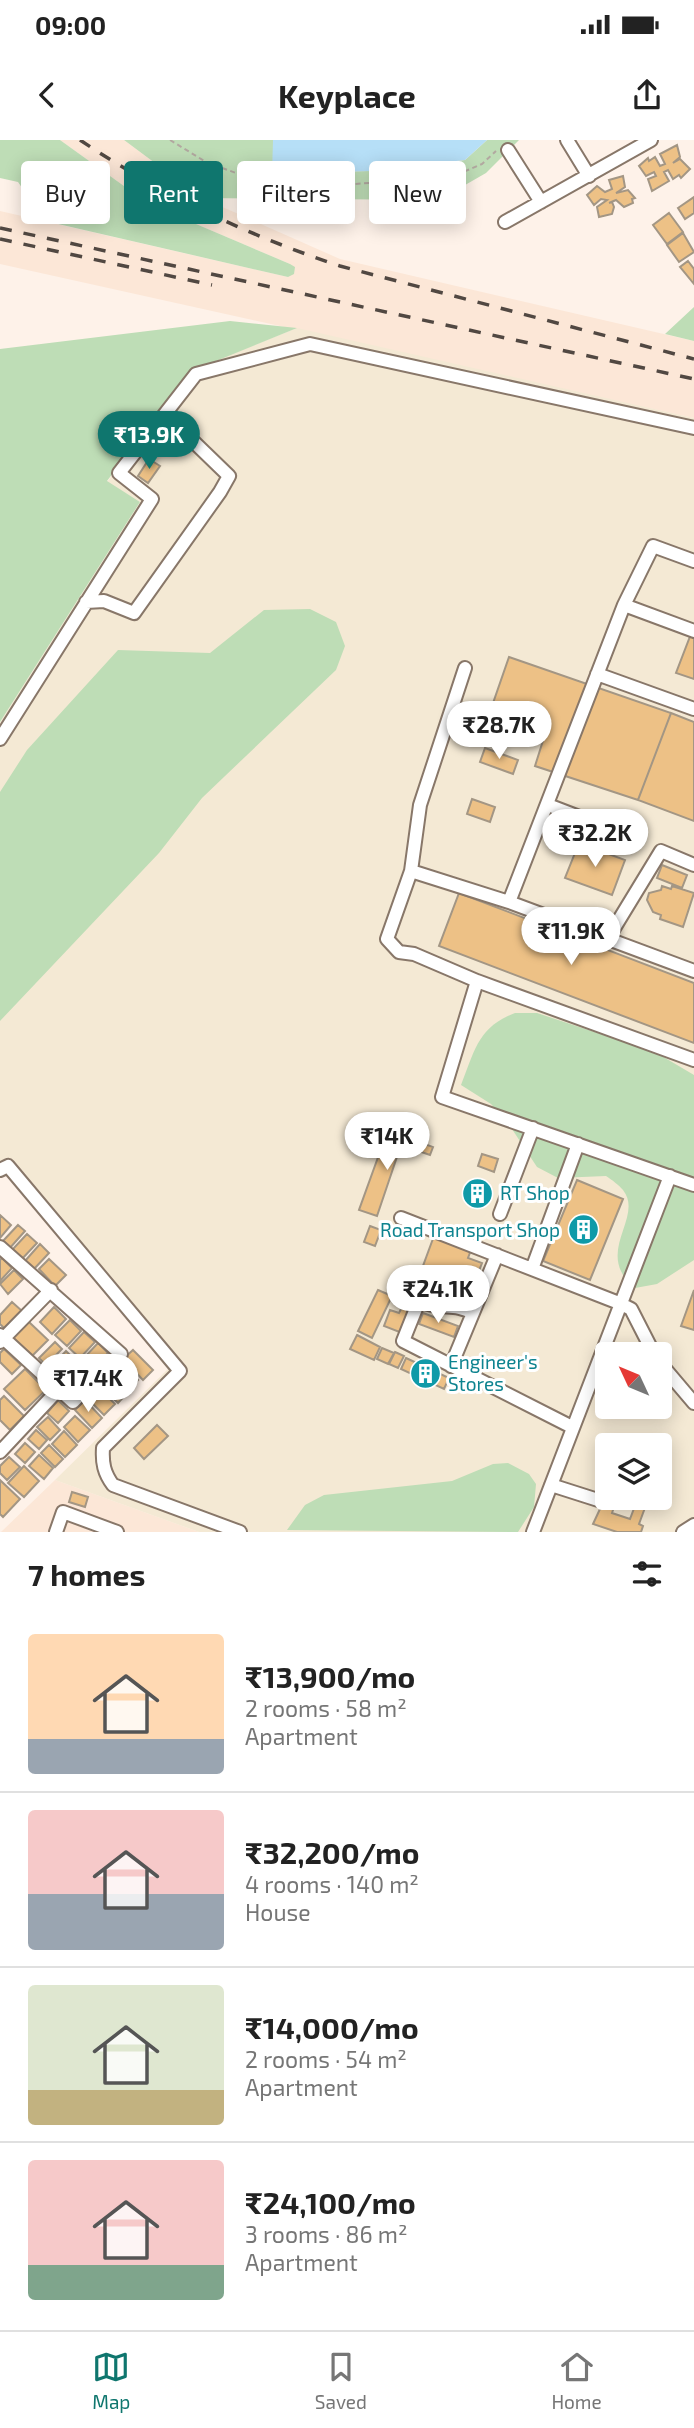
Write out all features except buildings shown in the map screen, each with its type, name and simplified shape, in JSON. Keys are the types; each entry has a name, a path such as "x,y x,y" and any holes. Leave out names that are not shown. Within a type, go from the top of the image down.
{"street":[{"path":"567,140 590,176"},
{"path":"505,222 651,140"},
{"path":"503,149 541,202"},
{"path":"0,738 152,499 119,473 197,374 310,344 694,428"},
{"path":"86,602 104,601 134,613 220,492 229,475 165,414"},
{"path":"509,902 624,605 653,546 694,561"},
{"path":"624,605 694,631"},
{"path":"465,668 420,805 411,871 387,939 400,952 414,954 477,981 694,1060"},
{"path":"597,674 694,709"},
{"path":"548,805 629,836"},
{"path":"608,938 662,851 694,865"},
{"path":"411,871 509,902 694,971"},
{"path":"477,981 442,1097 694,1185"},
{"path":"499,1214 533,1128"},
{"path":"532,1269 578,1144"},
{"path":"0,1170 8,1166 180,1371 103,1448 103,1464 108,1479 113,1485 240,1532"},
{"path":"533,1532 670,1176"},
{"path":"401,1218 619,1303 631,1310 648,1342"},
{"path":"0,1247 51,1290 121,1354 73,1402 1,1339 51,1290"},
{"path":"451,1366 497,1255"},
{"path":"473,1313 460,1306 436,1308 419,1301 403,1341 572,1427"},
{"path":"672,1377 694,1403"},
{"path":"0,1452 59,1389"},
{"path":"551,1485 595,1499"},
{"path":"56,1532 63,1512 117,1532"},
{"path":"683,1532 694,1525"}],"path":[{"path":"170,140 206,162 263,183 354,184 449,178 482,164 503,149"}],"shaded area":[{"path":"60,140 124,140 152,161 124,161 124,186 110,176 110,161 89,161"},
{"path":"223,207 237,213 237,224 261,224 340,259 694,341 694,418 0,264 0,211 21,216 21,224 57,224 288,277 290,264 196,224 223,224"},
{"path":"297,328 694,418 694,1532 199,1532 55,1480 168,1369 6,1173 0,1178 0,722 140,502 107,482 189,371"},
{"path":"55,1480 199,1532 1,1532"}],"green space":[{"path":"0,140 60,140 89,161 21,161 21,186 18,182 0,178"},
{"path":"124,140 273,140 273,161 237,161 237,198 223,198 223,161 152,161"},
{"path":"487,140 519,140 486,173 466,184 466,161 456,161 465,160"},
{"path":"355,171 369,171 369,199 355,199"},
{"path":"110,176 124,186 124,224 196,224 290,264 295,267 294,274 288,277 58,224 110,224"},
{"path":"694,307 694,341 665,334"},
{"path":"230,321 297,328 189,372 107,481 140,502 0,722 0,349"},
{"path":"310,609 336,622 345,646 336,670 202,798 159,853 0,1021 0,792 27,750 118,650 210,653 264,610"},
{"path":"515,1013 537,1013 655,1052 694,1075 694,1260 657,1284 635,1288 623,1275 618,1262 618,1249 628,1212 628,1201 623,1190 606,1176 558,1178 537,1167 508,1123 491,1104 461,1085 474,1051 485,1033 493,1025"},
{"path":"508,1463 529,1474 536,1484 534,1507 518,1532 287,1530 305,1505 324,1495 452,1481 493,1464"}],"water":[{"path":"273,140 487,140 465,160 369,161 369,171 355,171 355,161 272,161"}],"railway":[{"path":"80,140 174,196 238,227 305,254 340,266 694,359"},
{"path":"0,228 694,379"},
{"path":"0,239 212,285"}],"place":[{"name":"RT Shop","path":"477,1193"},
{"name":"Road Transport Shop","path":"583,1230"},
{"name":"Engineer's Stores","path":"425,1373"}]}
